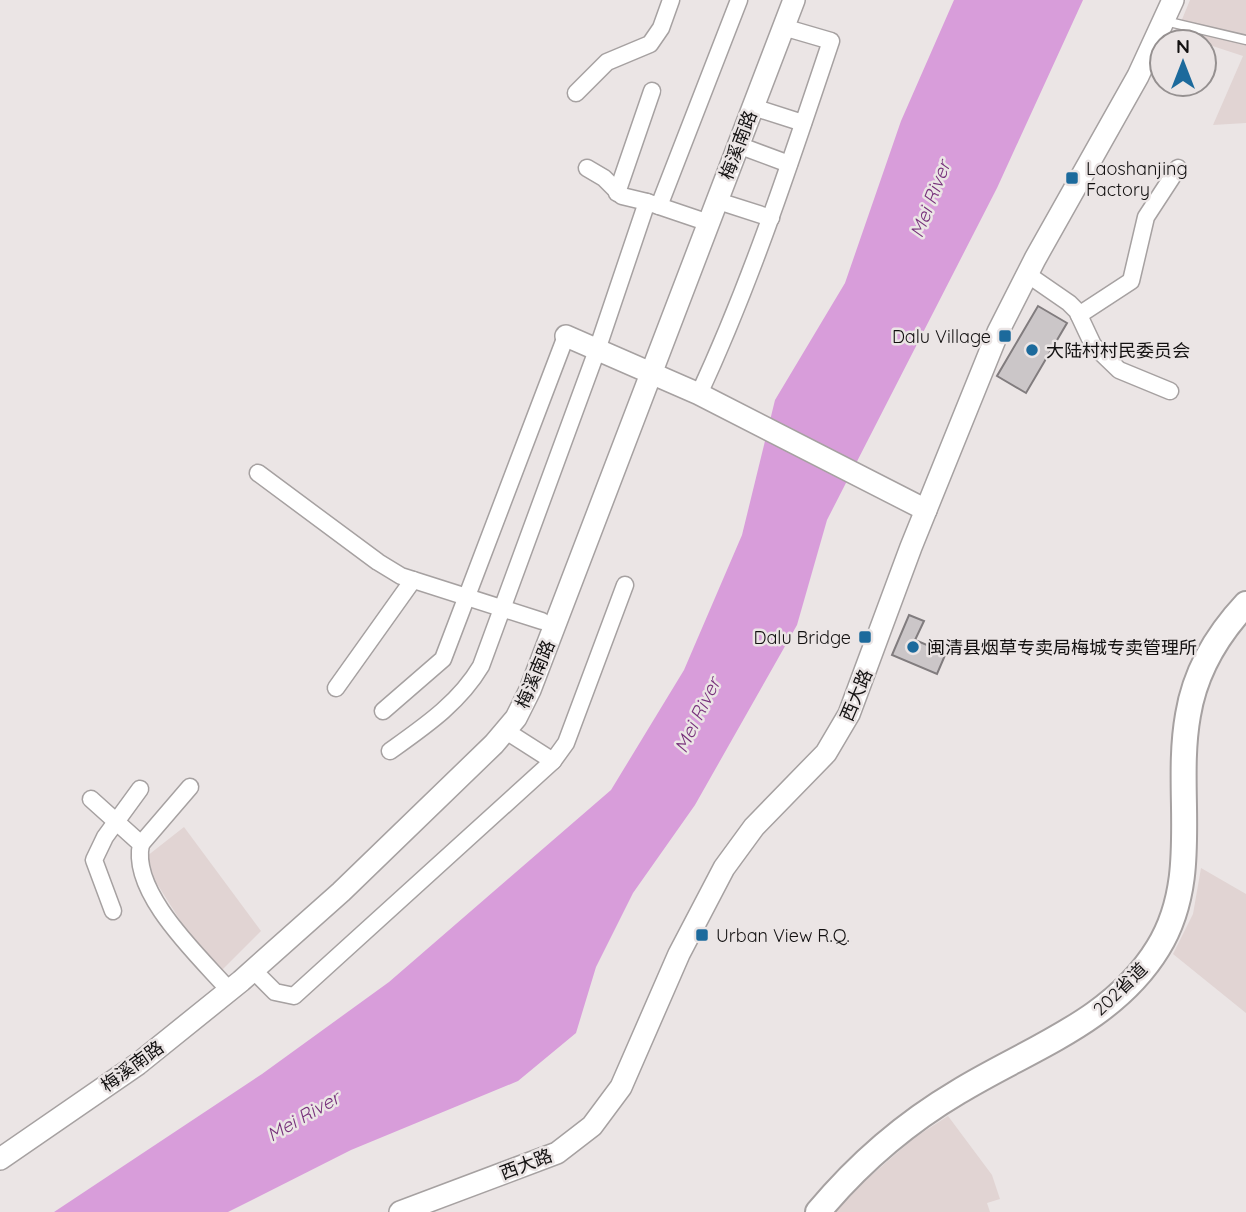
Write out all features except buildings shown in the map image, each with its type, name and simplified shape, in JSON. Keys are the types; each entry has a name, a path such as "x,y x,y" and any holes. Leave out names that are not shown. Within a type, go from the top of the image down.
{"main road":[{"name":"梅溪南路","path":"227,987 253,970 341,892 506,731 530,690 703,221 780,0"},
{"name":"梅溪南路","path":"703,221 718,201 794,0"},
{"name":"西大路","path":"400,1212 557,1153 581,1136 604,1112 621,1087 679,954 724,869 763,817 826,753 845,721 976,383 1027,274 1124,104 1173,0"},
{"path":"566,336 690,390 926,510"},
{"name":"梅溪南路","path":"2,1157 138,1064 227,987 480,741 507,706 647,371"},
{"name":"202省道","path":"818,1212 857,1169 912,1122 975,1081 1088,1019 1125,989 1147,965 1166,935 1180,896 1185,742 1191,701 1214,644 1246,604"}],"street":[{"path":"576,93 607,62 650,44 661,28 671,0"},
{"path":"390,751 437,716 467,689 481,666 653,204 739,0"},
{"path":"690,390 771,218 831,41 783,27"},
{"path":"617,193 652,91"},
{"path":"753,107 803,123"},
{"path":"738,145 789,164"},
{"path":"587,168 604,178 617,193 703,221"},
{"path":"1079,315 1131,281 1146,217 1178,168"},
{"path":"718,201 771,218"},
{"path":"1027,274 1058,293 1079,315 1093,345 1119,370 1170,391"},
{"path":"383,711 443,659 566,336"},
{"path":"258,473 378,562 412,580 542,621"},
{"path":"336,688 412,580"},
{"path":"253,970 268,987 282,995 294,996 553,761 566,743 625,585"},
{"path":"506,731 553,761"},
{"path":"190,787 141,844 141,869 161,909 183,940 227,987"},
{"path":"113,911 94,860 100,844 140,789"},
{"path":"91,800 141,844"}],"lane":[{"path":"1165,21 1246,40"}],"shaded area":[{"path":"1190,0 1246,0 1246,123 1213,125 1243,56 1218,48 1218,28 1178,28"},
{"path":"184,827 261,931 222,970 195,944 142,860"},
{"path":"1201,868 1246,894 1246,1013 1173,954 1193,914"},
{"path":"948,1116 992,1175 1000,1199 987,1203 990,1212 835,1212 866,1180 914,1138"}],"water":[{"name":"Mei River","path":"954,0 1083,0 997,188 827,520 797,625 695,805 633,893 596,967 576,1033 518,1081 351,1150 228,1212 54,1212 262,1074 389,982 611,790 684,670 742,535 775,400 845,283 901,121"}],"place":[{"name":"Laoshanjing Factory","path":"1072,178"},
{"name":"Dalu Village","path":"1005,336"},
{"name":"大陆村村民委员会","path":"1032,350"},
{"name":"Dalu Bridge","path":"865,637"},
{"name":"闽清县烟草专卖局梅城专卖管理所","path":"913,647"},
{"name":"Urban View R.Q.","path":"702,935"}]}
